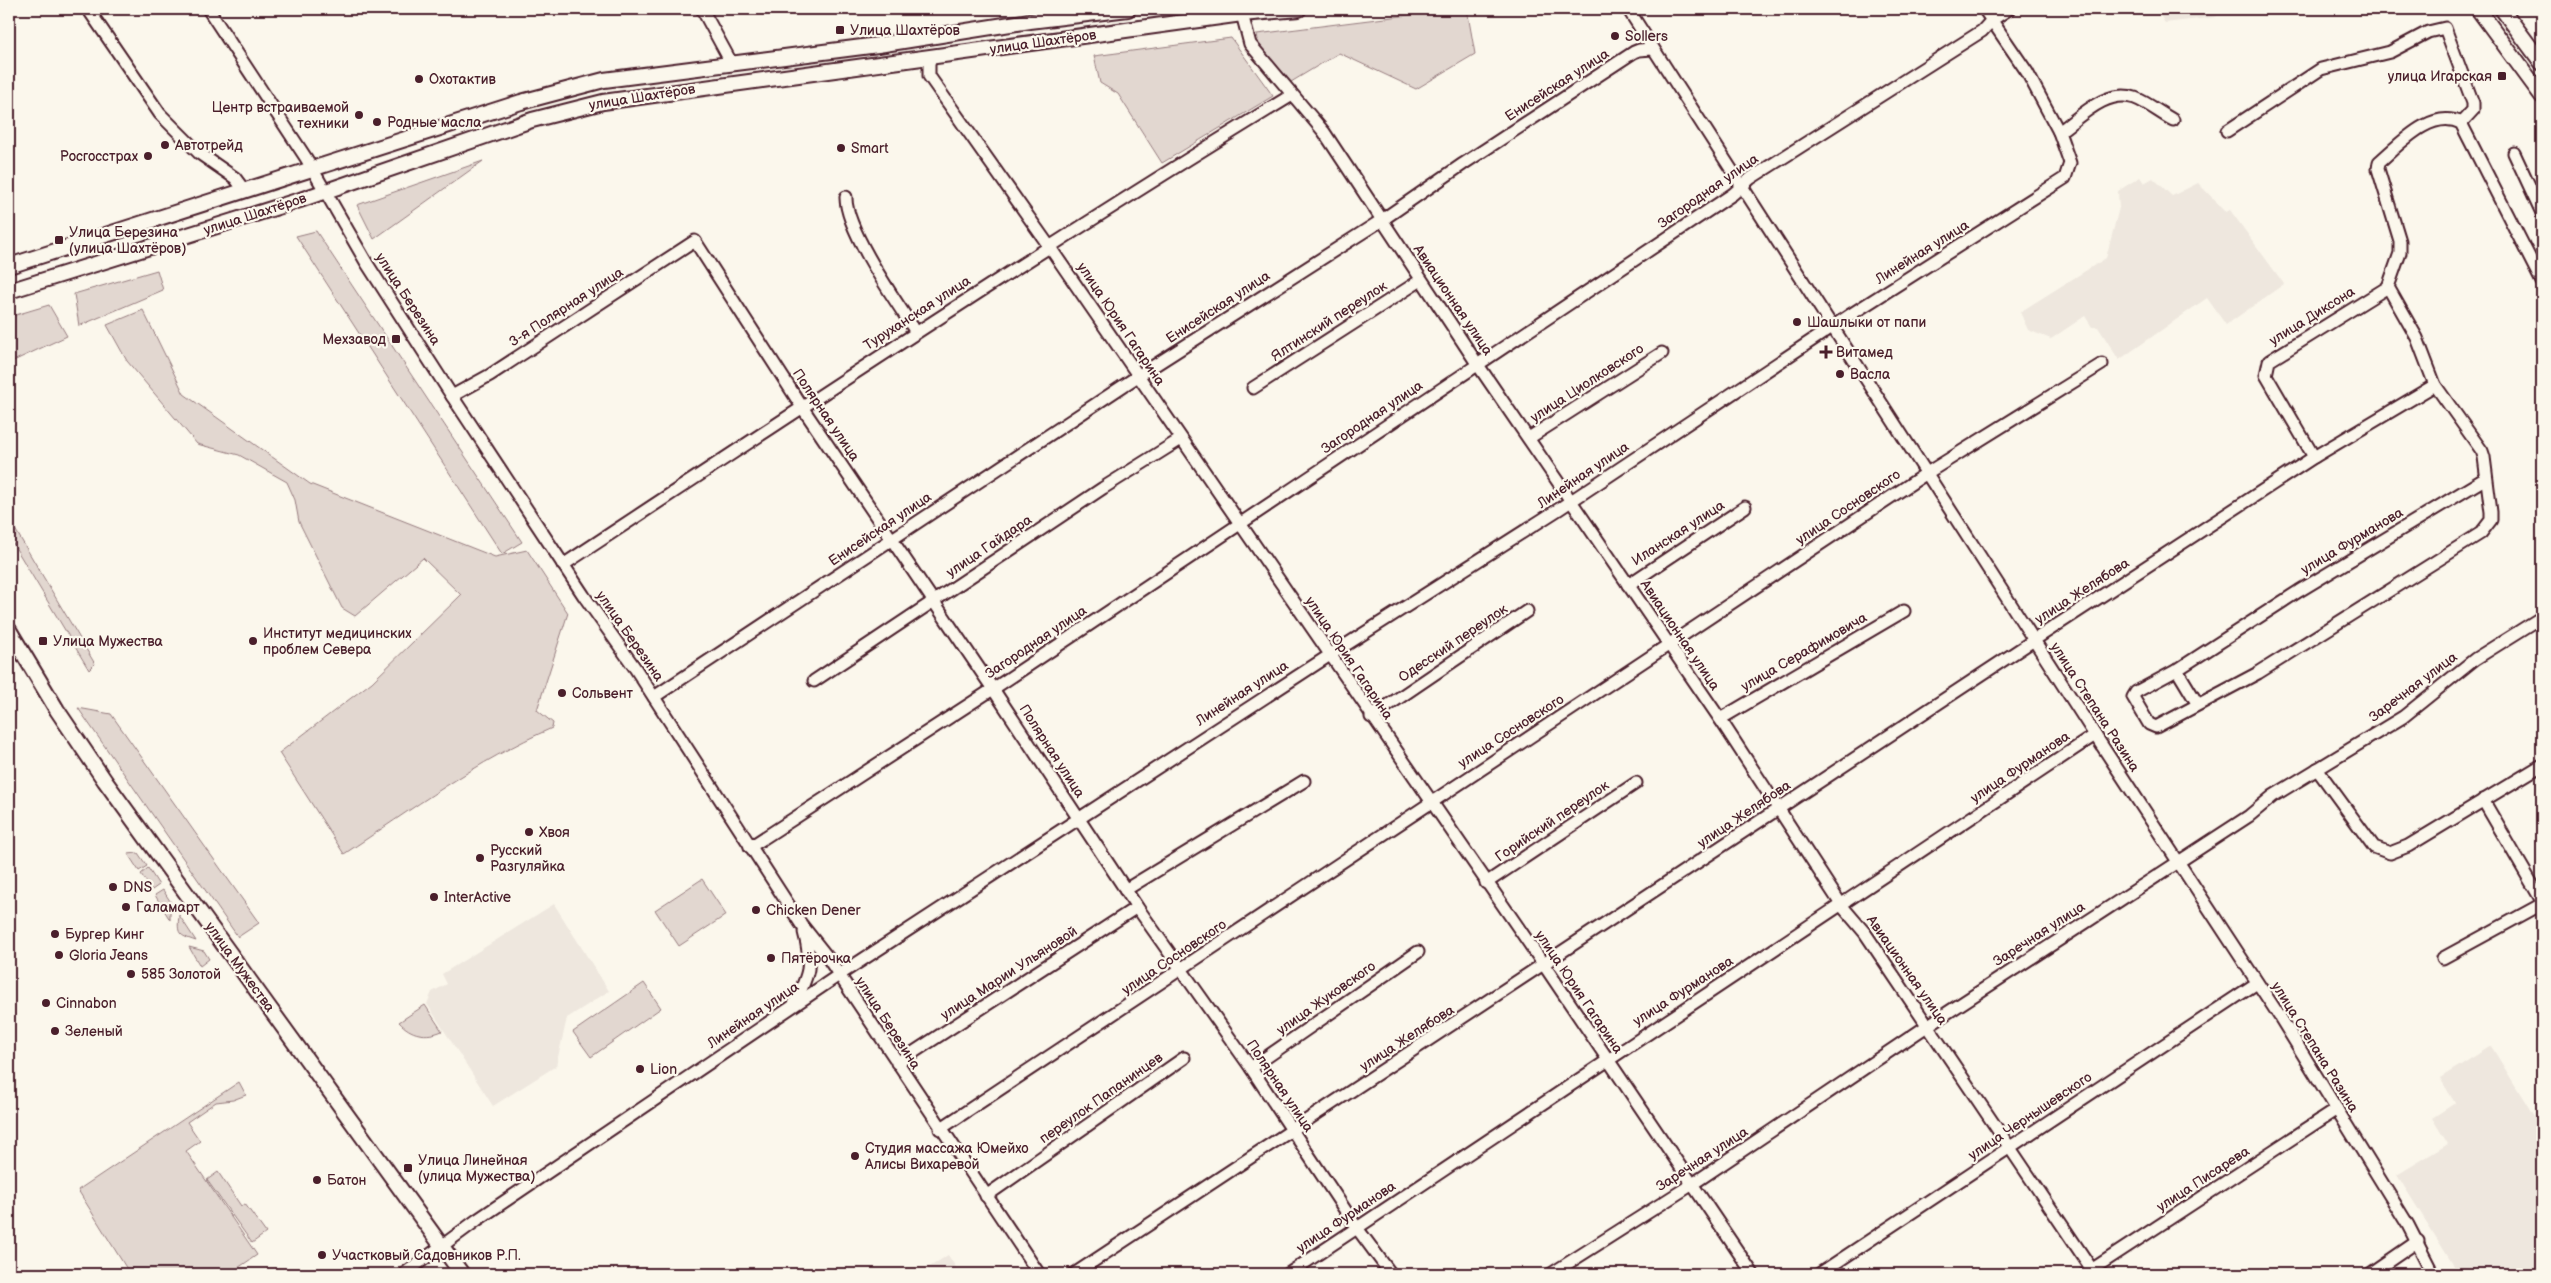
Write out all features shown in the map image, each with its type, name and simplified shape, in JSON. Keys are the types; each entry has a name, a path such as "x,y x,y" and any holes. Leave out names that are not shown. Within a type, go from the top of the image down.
{"main road":[{"name":"улица Шахтёров","path":"9,266 521,102 604,80 1128,9"},
{"name":"улица Шахтёров","path":"9,291 324,191 487,134 603,102 1242,14 1299,9"},
{"path":"2478,9 2542,96"},
{"path":"2502,9 2542,63"},
{"name":"улица Мужества","path":"9,630 57,710 105,781 462,1274"}],"street":[{"path":"88,9 160,114 199,153 235,178 244,190"},
{"name":"улица Березина","path":"208,9 312,168 324,191 452,396 563,565 654,697 801,924 839,975 940,1129 1039,1274"},
{"path":"702,9 732,64"},
{"name":"улица Степана Разина","path":"1628,9 1652,50 1833,326 2095,735 2257,983 2418,1241 2433,1274"},
{"path":"1984,9 2027,72 2059,132 2104,100 2116,96 2135,98 2173,120"},
{"name":"Загородная улица","path":"750,847 993,689 1742,186 1982,31 1992,20 2009,9"},
{"name":"Авиационная улица","path":"1242,14 1250,44 1324,132 1478,365 1720,720 1842,906 1865,933 1928,1026 2091,1273"},
{"path":"2227,131 2321,69 2390,52 2428,32 2445,28 2473,103 2473,110 2461,123"},
{"name":"Енисейская улица","path":"654,697 1138,376 1382,220 1463,164 1634,52 1652,50"},
{"name":"улица Юрия Гагарина","path":"929,57 929,76 1049,246 1430,803 1544,965 1753,1274"},
{"name":"Туруханская улица","path":"563,565 1049,246 1292,94"},
{"path":"2461,123 2446,120 2427,125 2403,140 2379,162 2378,169 2400,241 2400,253 2388,287 2417,338 2435,385 2478,443 2484,457 2486,478"},
{"path":"2461,123 2542,282"},
{"name":"Линейная улица","path":"404,1274 442,1248 484,1215 839,975 1330,655 1572,501 1833,326 2064,178 2070,163 2059,132"},
{"path":"2514,153 2542,212"},
{"path":"846,197 847,212 870,259 916,332"},
{"name":"3-я Полярная улица","path":"452,396 490,375 695,241"},
{"name":"Полярная улица","path":"695,241 802,407 892,539 932,602 993,689 1125,890 1251,1068 1357,1228 1391,1274"},
{"name":"Ялтинский переулок","path":"1253,388 1421,280"},
{"name":"улица Диксона","path":"2314,457 2266,375 2270,361 2388,287"},
{"name":"улица Циолковского","path":"1529,438 1662,353"},
{"name":"улица Сосновского","path":"940,1129 1182,970 1927,473 2102,364"},
{"name":"улица Желябова","path":"1074,1274 2314,457 2435,385"},
{"name":"улица Гайдара","path":"814,681 1181,439"},
{"name":"улица Фурманова","path":"2486,478 2491,520 2481,533 2258,673 2198,703 2156,727 2152,727 2149,724 2133,694 2177,670 2299,591 2486,478"},
{"name":"Иланская улица","path":"1628,585 1745,507"},
{"name":"Одесский переулок","path":"1371,717 1527,611"},
{"name":"улица Серафимовича","path":"1720,720 1770,688 1904,612"},
{"name":"Заречная улица","path":"1551,1274 1691,1185 2317,769 2403,717 2475,659 2542,617"},
{"path":"2177,670 2198,703"},
{"name":"улица Фурманова","path":"1288,1274 1607,1059 1842,906 2095,735"},
{"path":"2317,769 2374,847 2390,853 2399,851 2542,765"},
{"path":"1125,890 1304,781"},
{"name":"Горийский переулок","path":"1486,884 1636,783"},
{"path":"2443,958 2542,902 2483,800"},
{"name":"улица Марии Ульяновой","path":"897,1063 1137,906"},
{"path":"794,1006 810,969 810,952 801,924"},
{"name":"улица Жуковского","path":"1251,1068 1418,952"},
{"name":"улица Чернышевского","path":"1819,1274 2257,983"},
{"name":"переулок Папанинцев","path":"986,1196 1184,1058"},
{"name":"улица Писарева","path":"2091,1273 2336,1109"},
{"path":"2370,1274 2418,1241"}],"shaded area":[{"path":"1467,9 1475,54 1416,89 1339,53 1291,82 1259,45 1257,34"},
{"path":"2156,9 2229,9 2215,17 2165,23"},
{"path":"1231,38 1273,96 1162,163 1118,94 1100,83 1094,56"},
{"path":"483,161 374,239 357,205"},
{"path":"2140,177 2144,183 2153,178 2172,196 2198,183 2226,212 2230,210 2284,284 2226,325 2207,298 2119,360 2098,327 2092,327 2085,316 2051,339 2028,330 2020,312 2106,258 2119,208 2118,191"},
{"path":"316,231 522,542 502,554 296,236"},
{"path":"157,270 163,290 79,326 74,294"},
{"path":"49,305 67,336 9,363 9,317"},
{"path":"143,310 184,394 310,484 495,557 527,550 568,613 537,710 553,723 552,728 471,770 344,854 279,753 372,682 461,595 423,558 355,616 342,608 299,522 295,500 287,482 239,455 197,444 127,361 107,325"},
{"path":"9,519 95,664 89,670 9,537"},
{"path":"78,708 111,714 259,923 238,937"},
{"path":"138,853 147,866 139,871 128,854"},
{"path":"148,868 159,885 152,890 141,874"},
{"path":"702,879 726,915 679,946 655,910"},
{"path":"163,890 170,901 170,920 155,895"},
{"path":"554,904 609,991 567,1018 556,1066 493,1106 427,1004 432,992 447,984 442,974"},
{"path":"179,915 196,941 180,933 178,926"},
{"path":"189,947 204,951 209,959 200,966"},
{"path":"644,983 661,1008 591,1057 573,1032"},
{"path":"425,1005 442,1031 425,1035 419,1034 409,1030 399,1022"},
{"path":"2491,1046 2542,1129 2542,1274 2459,1274 2397,1175 2448,1144 2432,1118 2455,1103 2440,1078"},
{"path":"239,1082 246,1095 233,1100 216,1102 187,1122 200,1141 186,1151 257,1255 229,1274 130,1274 78,1190"},
{"path":"218,1172 241,1206 245,1204 266,1233 252,1243 207,1180"},
{"path":"948,1255 960,1274 919,1274"}],"place":[{"name":"Улица Шахтёров","path":"840,30"},
{"name":"Sollers","path":"1615,36"},
{"name":"улица Игарская","path":"2502,76"},
{"name":"Охотактив","path":"419,79"},
{"name":"Центр встраиваемой техники","path":"359,115"},
{"name":"Родные масла","path":"377,122"},
{"name":"Автотрейд","path":"165,145"},
{"name":"Smart","path":"841,148"},
{"name":"Росгосстрах","path":"148,156"},
{"name":"Улица Березина (улица Шахтёров)","path":"59,240"},
{"name":"Шашлыки от папи","path":"1797,322"},
{"name":"Мехзавод","path":"396,339"},
{"name":"Витамед","path":"1826,352"},
{"name":"Васла","path":"1840,374"},
{"name":"Улица Мужества","path":"43,641"},
{"name":"Институт медицинских проблем Севера","path":"253,641"},
{"name":"Сольвент","path":"562,693"},
{"name":"Хвоя","path":"529,832"},
{"name":"Русский Разгуляйка","path":"480,858"},
{"name":"DNS","path":"113,887"},
{"name":"InterActive","path":"434,897"},
{"name":"Галамарт","path":"126,907"},
{"name":"Chicken Dener","path":"756,910"},
{"name":"Бургер Кинг","path":"55,934"},
{"name":"Gloria Jeans","path":"59,955"},
{"name":"Пятёрочка","path":"771,958"},
{"name":"585 Золотой","path":"131,974"},
{"name":"Cinnabon","path":"46,1003"},
{"name":"Зеленый","path":"55,1031"},
{"name":"Lion","path":"640,1069"},
{"name":"Студия массажа Юмейхо Алисы Вихаревой","path":"855,1156"},
{"name":"Улица Линейная (улица Мужества)","path":"408,1168"},
{"name":"Батон","path":"317,1180"},
{"name":"Участковый Садовников Р.П.","path":"322,1255"}]}
